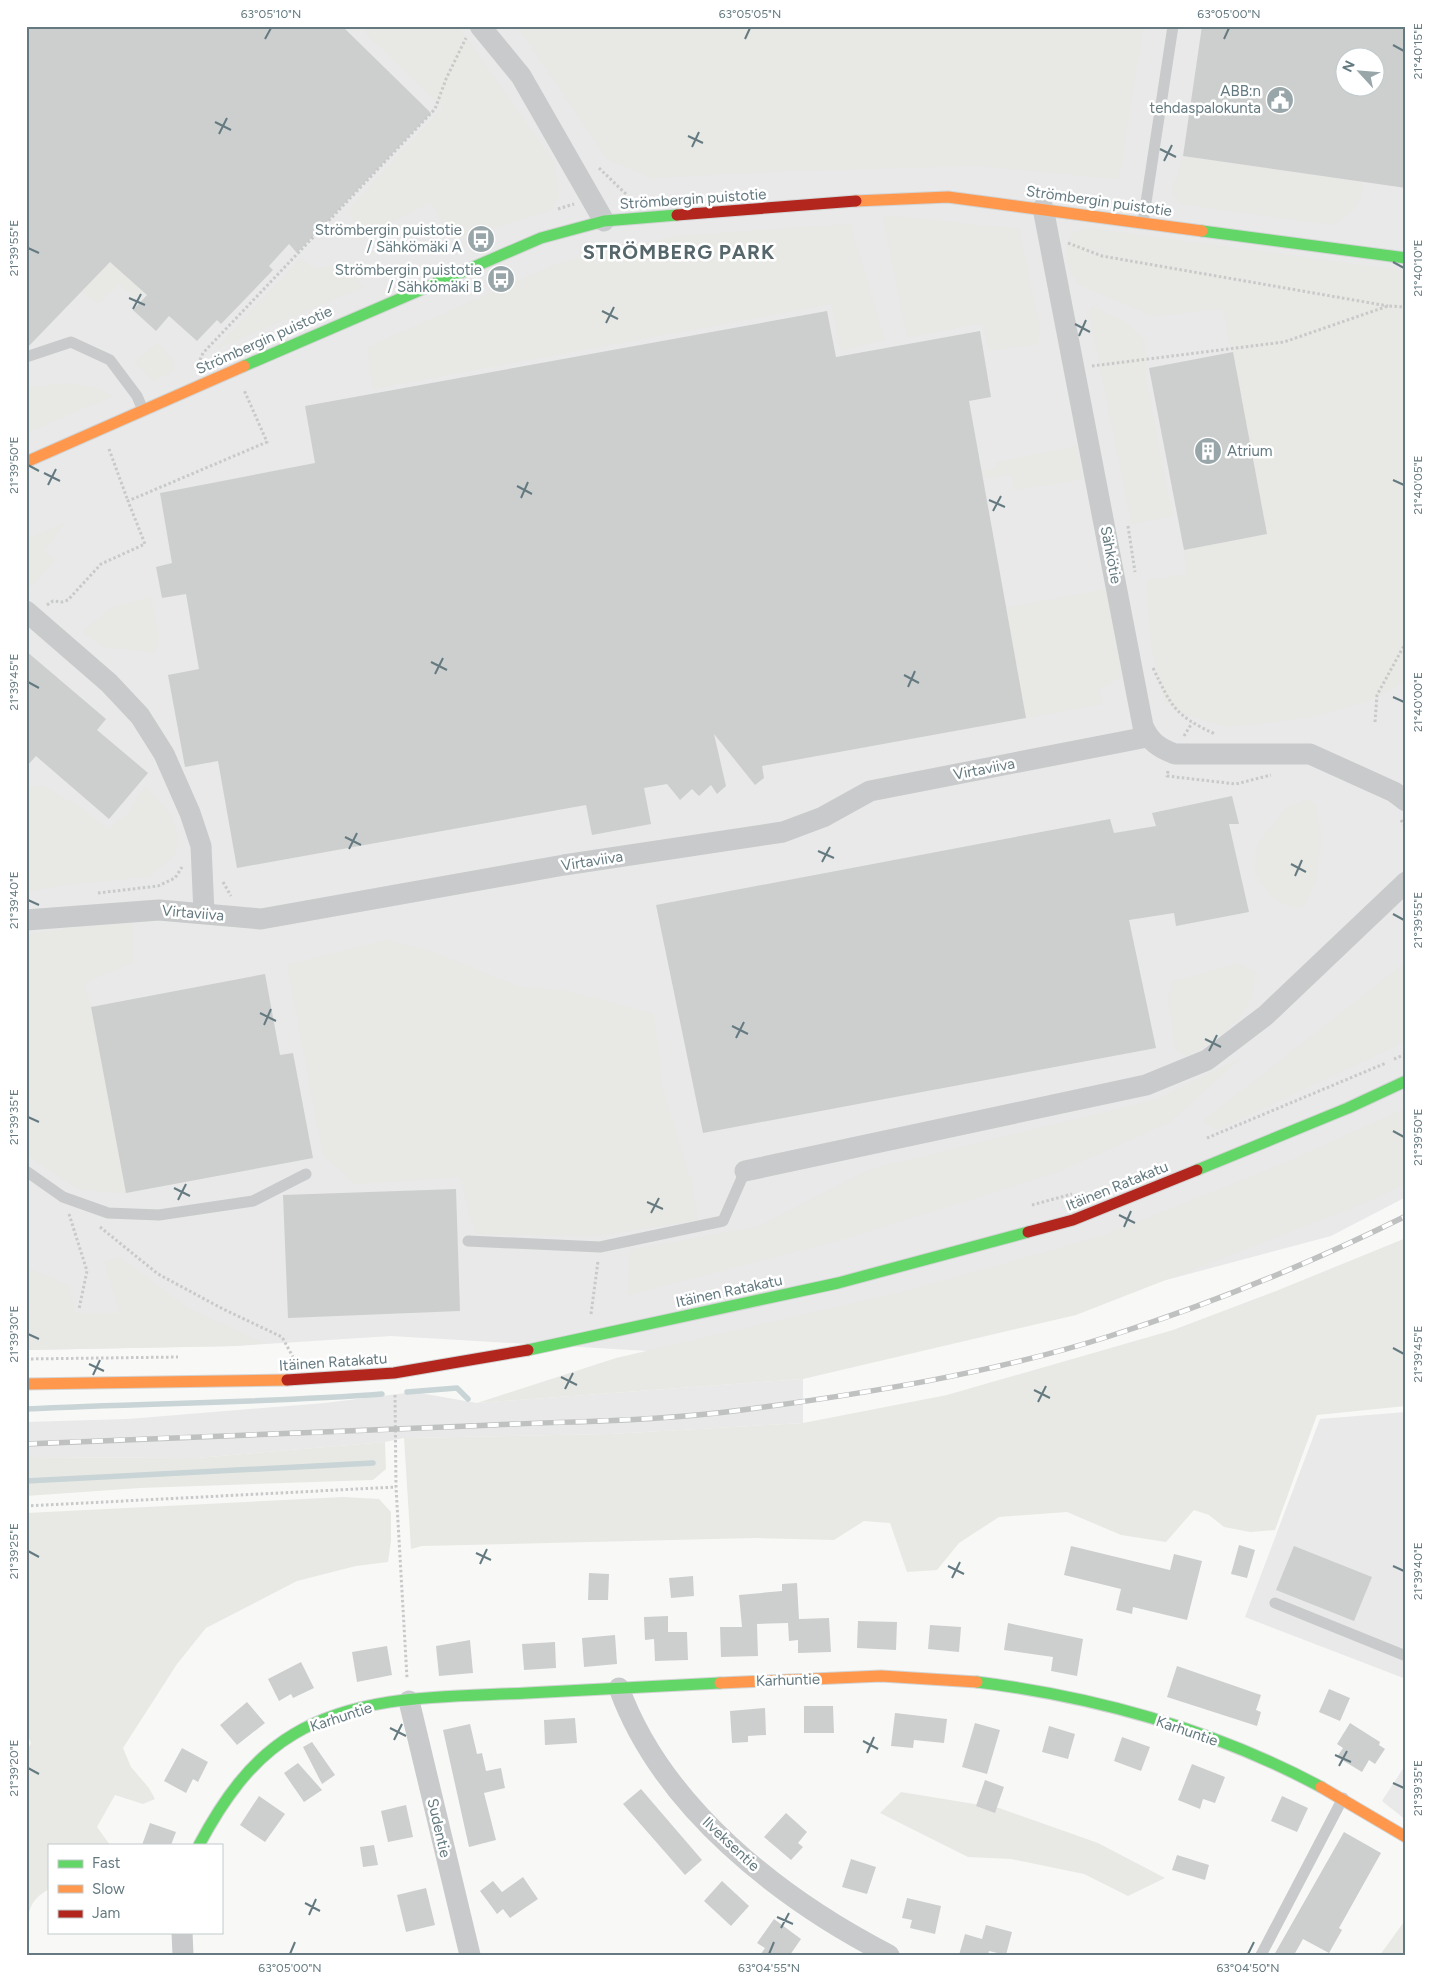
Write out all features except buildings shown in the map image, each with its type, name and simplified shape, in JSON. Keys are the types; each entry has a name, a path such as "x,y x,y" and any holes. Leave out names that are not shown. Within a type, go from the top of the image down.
{"street":[{"path":"474,30 521,76 604,221"},
{"name":"Strömbergin puistotie","path":"26,462 488,259 541,238 604,221 857,201 948,197 1043,208 1406,258"},
{"name":"Sähkötie","path":"1043,208 1143,726 1147,737"},
{"path":"30,615 109,683 140,716 164,754 190,813 201,846 204,913"},
{"path":"1147,737 1157,746 1173,753 1310,754 1394,792 1402,809"},
{"name":"Virtaviiva","path":"26,920 122,911 158,910 261,919 564,865 783,832 823,817 870,791 1147,737"},
{"path":"745,1171 1146,1085 1207,1060 1266,1015 1406,882"},
{"name":"Itäinen Ratakatu","path":"26,1384 278,1381 394,1373 540,1348 838,1283 1074,1220 1348,1108 1406,1081"},
{"name":"Karhuntie","path":"199,1844 218,1809 248,1771 285,1740 312,1725 366,1706 409,1701 619,1688 895,1676 1026,1689 1130,1712 1222,1743 1306,1778 1372,1814 1406,1837"},
{"name":"Ilveksentie","path":"619,1688 630,1718 658,1762 682,1795 719,1836 782,1889 822,1917 890,1955"},
{"name":"Sudentie","path":"409,1701 470,1955"},
{"path":"182,1934 183,1955"}],"lane":[{"path":"1143,222 1173,26"},
{"path":"26,357 71,342 110,360 137,396 144,410"},
{"path":"26,1170 63,1197 108,1213 159,1215 252,1201 306,1174"},
{"path":"468,1241 600,1247 723,1221 745,1171"},
{"path":"1275,1603 1406,1656"},
{"path":"1261,1955 1342,1798"}],"path":[{"path":"200,361 204,353 435,110 446,79 474,30"},
{"path":"1049,235 1102,256 1388,306 1406,307"},
{"path":"1075,368 1284,342 1388,306"},
{"path":"128,500 267,442 242,386"},
{"path":"30,615 53,601 62,602 68,600 101,564 145,544 107,444"},
{"path":"1128,526 1136,574"},
{"path":"1375,722 1376,695 1406,642"},
{"path":"1149,660 1178,714 1218,735"},
{"path":"1192,723 1173,753 1167,776 1236,784 1280,772"},
{"path":"1402,809 1406,828"},
{"path":"92,894 158,886 175,878 183,866"},
{"path":"1204,1140 1406,1054"},
{"path":"1023,1208 1076,1193"},
{"path":"63,1197 87,1272 79,1309"},
{"path":"92,1221 158,1274 222,1309 282,1337 291,1357 300,1357"},
{"path":"590,1322 600,1247"},
{"path":"394,1373 396,1487 409,1701"},
{"path":"26,1506 396,1487"}],"shaded area":[{"path":"26,26 1406,26 1406,1197 1331,1236 855,1363 391,1336 236,1346 26,1350"},
{"path":"365,26 458,26 555,164 559,196 550,211 453,239 430,202 359,240 349,209 443,107 367,35"},
{"path":"517,26 1143,26 1119,179 978,166 786,171 651,178 607,159"},
{"path":"1183,156 1363,182 1361,196 1354,208 1333,225 1179,204 1172,191"},
{"path":"883,215 1019,229 1040,329 1038,344 990,350 982,323 907,338"},
{"path":"850,224 885,340 841,350 831,304 372,389 368,347 556,264 677,236"},
{"path":"1088,228 1406,271 1406,682 1369,701 1308,718 1228,727 1183,714 1165,702 1151,645 1147,580 1187,574 1184,550 1267,534 1223,309 1153,316 1080,285 1070,272 1067,245 1074,232"},
{"path":"301,258 313,269 346,264 363,287 217,348"},
{"path":"110,262 144,293 136,298 119,284 98,303 82,291"},
{"path":"1092,306 1125,322 1144,340 1146,379 1172,516 1132,524 1089,313"},
{"path":"158,343 173,361 174,371 153,381 135,362"},
{"path":"67,383 99,389 112,396 26,433 26,388"},
{"path":"1076,446 1083,479 1015,490 1012,474 983,479 981,471 996,469 995,463"},
{"path":"63,524 44,551 55,560 26,591 26,531 30,538"},
{"path":"1107,589 1122,676 1099,690 1102,704 1026,718 1006,608"},
{"path":"150,597 159,638 154,652 103,647 82,631 114,607"},
{"path":"41,785 83,809 107,830 127,815 145,787 170,814 179,840 174,856 148,877 70,884 26,892 26,788"},
{"path":"1308,799 1316,806 1321,839 1316,881 1304,907 1286,905 1270,894 1255,874 1257,845 1285,809"},
{"path":"132,923 133,962 84,983 91,1007 126,1193 80,1190 26,1154 26,935 86,926"},
{"path":"387,940 433,952 519,987 567,991 654,1014 662,1087 691,1181 698,1220 596,1236 475,1234 460,1177 355,1184 323,1155 287,965"},
{"path":"1406,962 1406,1041 1217,1130 1202,1122"},
{"path":"1238,964 1255,971 1254,986 1243,1012 1223,1033 1199,1050 1186,1056 1176,1050 1168,1000 1173,981"},
{"path":"1239,1059 1170,1122 1055,1173 844,1239 628,1295 630,1250 757,1227 871,1169 1158,1099"},
{"path":"1406,1108 1406,1184 1366,1202 1076,1315 803,1379 477,1403 616,1358 910,1290 1102,1236 1285,1163"},
{"path":"1406,1238 1406,1406 1317,1415 1275,1530 1250,1532 1224,1527 1209,1515 1194,1510 1166,1542 1121,1535 1067,1512 999,1517 959,1543 937,1570 907,1572 890,1523 864,1521 834,1540 755,1538 422,1546 411,1549 404,1438 609,1434 803,1423 947,1395 1173,1330 1276,1291"},
{"path":"119,1257 184,1306 262,1343 236,1346 26,1350 26,1267 69,1286 75,1313 120,1313 104,1263"},
{"path":"803,1379 803,1423 609,1434 404,1438 385,1442 196,1458 26,1457 26,1422 128,1419 325,1403 414,1392 477,1403"},
{"path":"1406,1412 1406,1679 1245,1617 1320,1419"},
{"path":"385,1442 386,1469 373,1480 140,1488 26,1496 26,1457 196,1458"},
{"path":"343,1497 379,1499 391,1512 391,1541 388,1562 356,1566 297,1581 206,1628 177,1664 123,1748 131,1767 149,1788 155,1799 143,1804 115,1795 97,1827 109,1844 48,1844 48,1890 37,1898 30,1908 26,1936 26,1753 31,1743 26,1732 26,1513"},
{"path":"1406,1764 1406,1820 1382,1801"},
{"path":"901,1792 999,1808 1098,1843 1165,1878 1128,1896 1084,1874 1011,1859 968,1857 880,1813"},
{"path":"1406,1919 1406,1955 1380,1955"}],"waterway":[{"path":"407,1392 457,1388 468,1399"},
{"path":"26,1409 382,1394"},
{"path":"26,1481 373,1463"}],"railway":[{"path":"26,1444 649,1419 711,1414 834,1397 928,1381 1021,1361 1148,1324 1260,1282 1406,1216"}],"traffic: fast":[{"path":"244,366 541,238 604,221 677,215"},
{"path":"1202,231 1406,258"},
{"path":"1197,1170 1348,1108 1406,1081"},
{"path":"528,1350 838,1283 1028,1232"},
{"path":"977,1682 1022,1688 1066,1697 1154,1719 1239,1749 1321,1787"},
{"path":"200,1844 217,1813 239,1783 264,1756 294,1734 320,1721 348,1711 378,1704 438,1697 720,1683"}],"traffic: slow":[{"path":"856,201 948,197 1202,231"},
{"path":"26,462 244,366"},
{"path":"26,1384 287,1380"},
{"path":"720,1683 881,1676 977,1682"},
{"path":"1321,1787 1406,1837"}],"traffic: jam":[{"path":"677,215 856,201"},
{"path":"1028,1232 1073,1220 1197,1170"},
{"path":"287,1380 394,1373 528,1350"}],"place":[{"name":"ABB:n tehdaspalokunta","path":"1280,100"},
{"name":"Strömbergin puistotie / Sähkömäki A","path":"481,239"},
{"name":"Strömbergin puistotie / Sähkömäki B","path":"501,279"},
{"name":"Atrium","path":"1208,451"}],"district":[{"name":"STRÖMBERG PARK","path":"679,252"}]}
